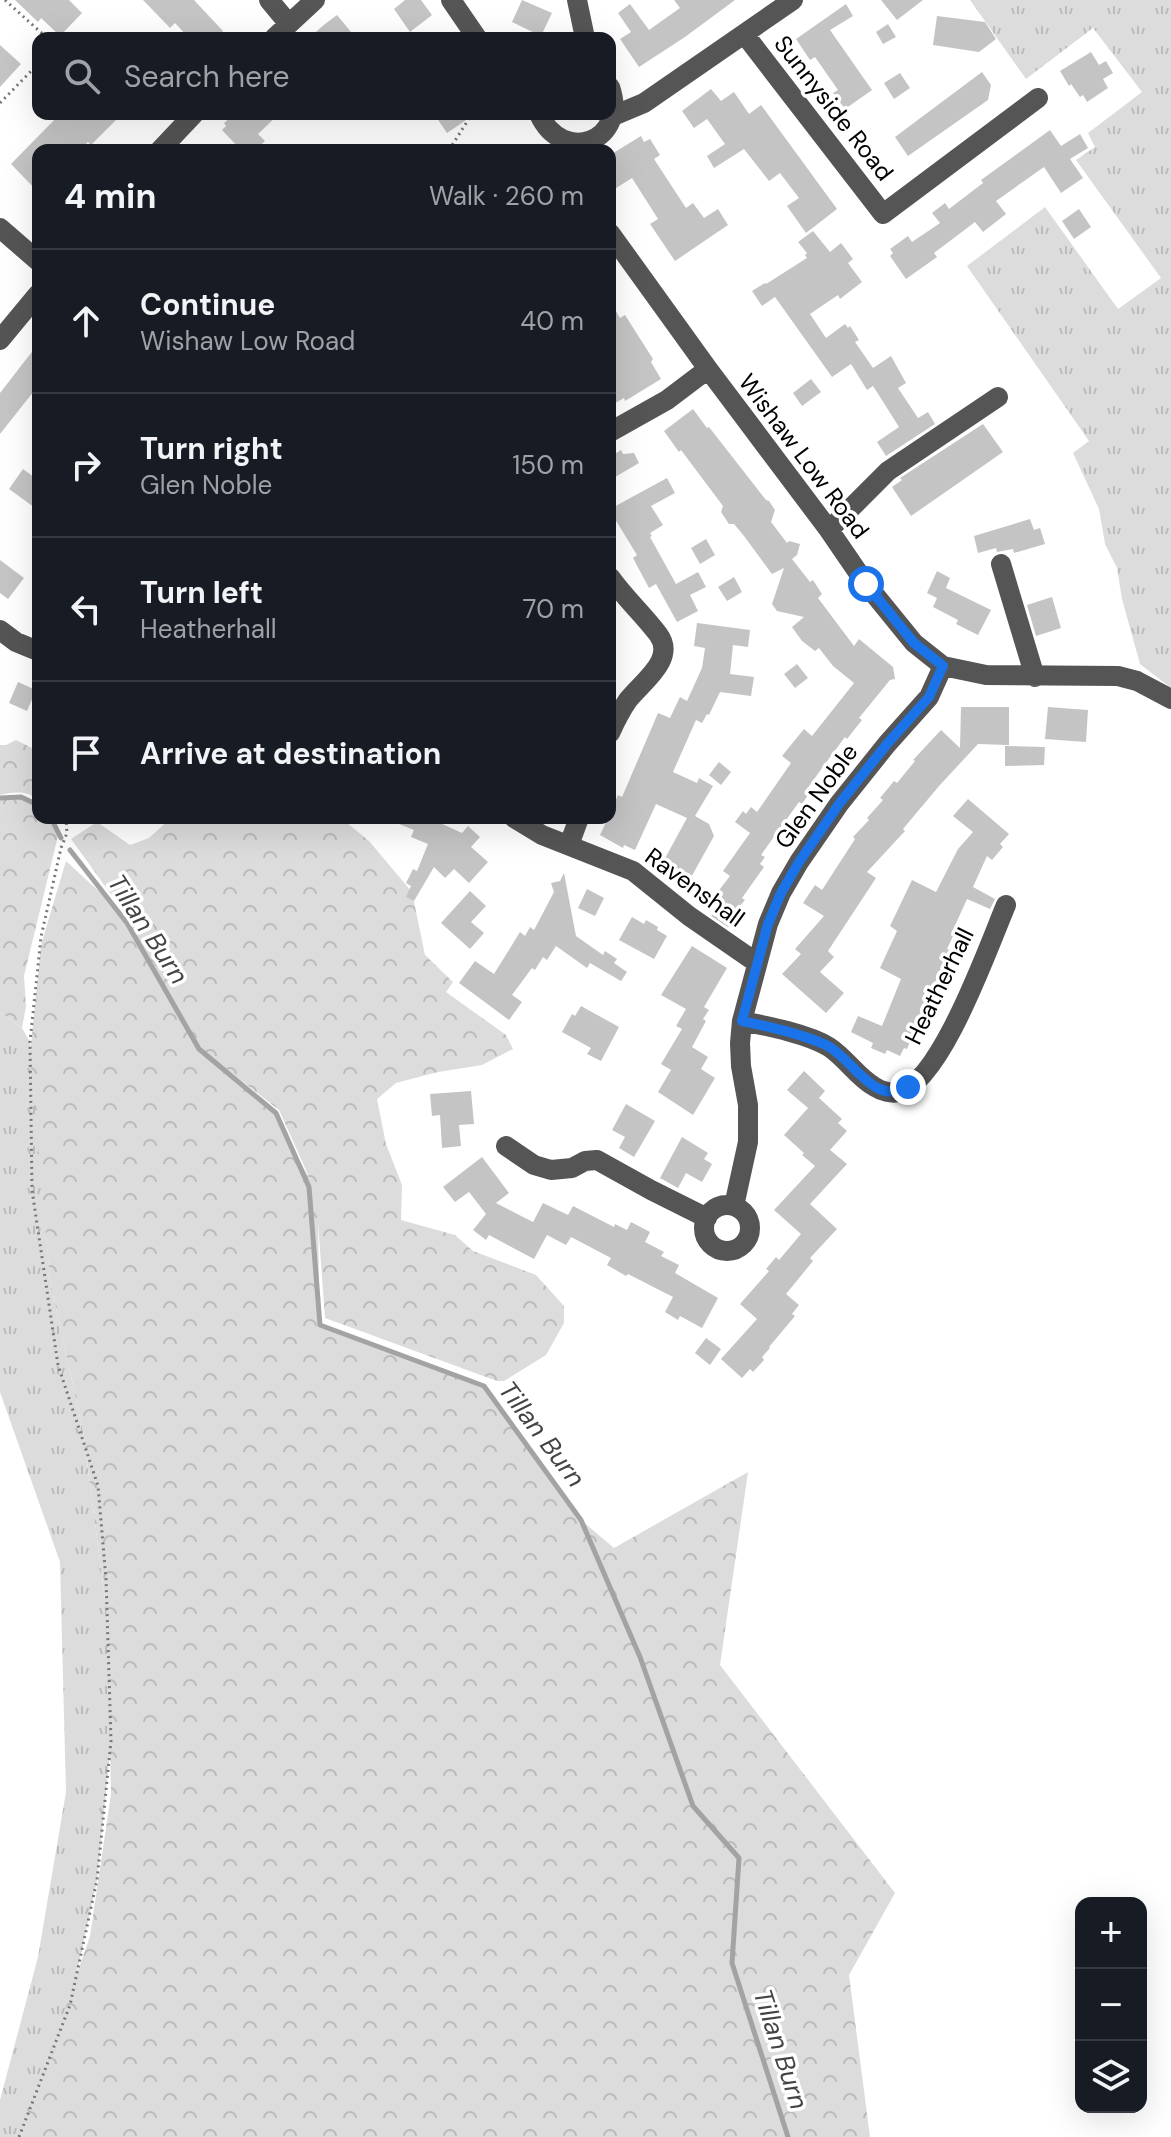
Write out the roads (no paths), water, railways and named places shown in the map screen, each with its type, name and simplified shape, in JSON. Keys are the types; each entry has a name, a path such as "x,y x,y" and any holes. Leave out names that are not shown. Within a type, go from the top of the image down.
{"street":[{"path":"269,0 289,24"},
{"path":"280,32 315,0"},
{"path":"451,0 473,32"},
{"path":"616,115 644,103 793,0"},
{"path":"573,32 577,3"},
{"path":"577,3 584,32"},
{"name":"Sunnyside Road","path":"745,35 883,214 1038,98"},
{"path":"616,91 644,103"},
{"path":"166,144 188,120"},
{"path":"542,120 556,142 576,144"},
{"path":"587,144 602,133 610,120"},
{"path":"0,228 32,256"},
{"name":"Wishaw Low Road","path":"616,241 866,584 914,643 943,666 986,675 1118,676 1137,681 1171,699"},
{"path":"0,340 32,301"},
{"path":"616,429 667,400 708,369"},
{"path":"829,530 888,471 998,397"},
{"path":"1001,564 1035,677"},
{"path":"616,585 660,636 664,645 664,655 658,666 627,702 616,722"},
{"path":"0,630 32,649"},
{"name":"Glen Noble","path":"734,1206 748,1142 748,1105 741,1066 742,1021 768,924 799,862 839,804 929,697 943,666"},
{"name":"Ravenshall","path":"524,824 542,835 633,871 689,916 757,963"},
{"path":"569,845 577,824"},
{"name":"Heatherhall","path":"742,1021 829,1046 873,1087 899,1092 920,1079 939,1053 959,1015 1006,905"},
{"path":"506,1146 534,1165 551,1170 572,1168 585,1161 597,1160 707,1218"},
{"path":"734,1206 746,1215 750,1229 745,1243 733,1251 718,1250 705,1233 707,1218 718,1207 734,1206"}],"waterway":[{"name":"Tillan Burn","path":"0,798 21,797 32,802"},
{"name":"Tillan Burn","path":"54,824 61,838"},
{"name":"Tillan Burn","path":"70,850 127,923 199,1049 276,1113 309,1187 320,1325 484,1386 581,1520 640,1657 693,1806 739,1858 732,1963 788,2137"}]}
